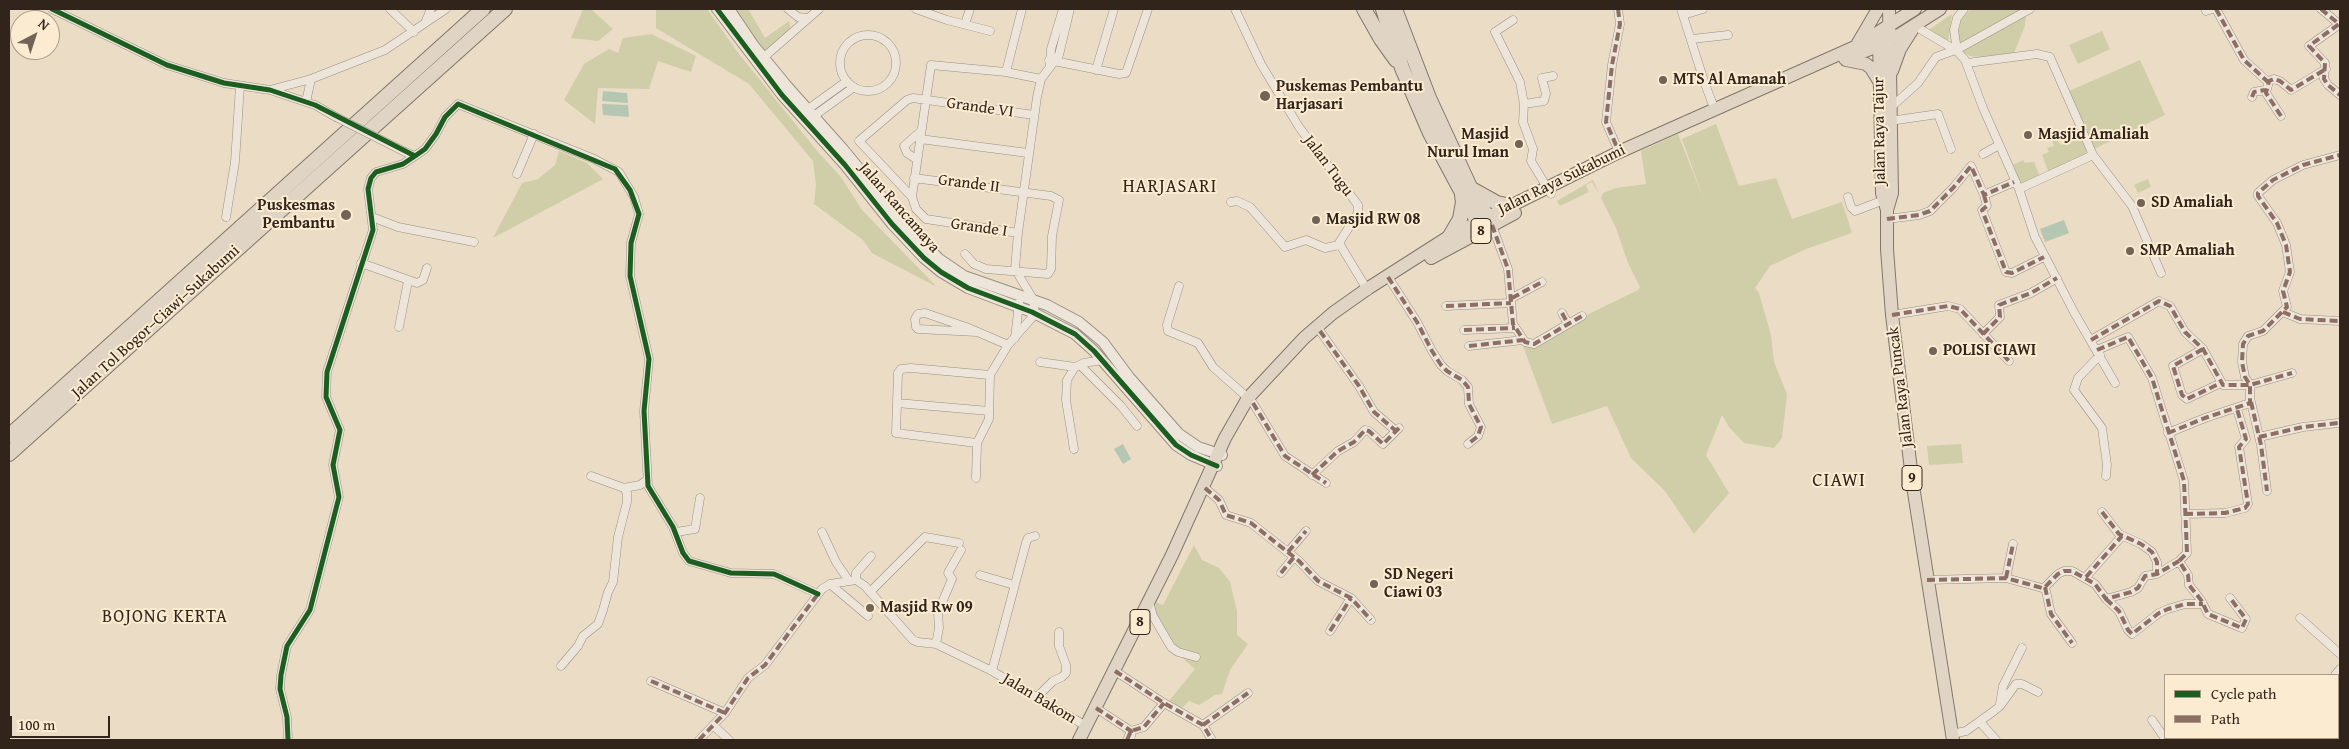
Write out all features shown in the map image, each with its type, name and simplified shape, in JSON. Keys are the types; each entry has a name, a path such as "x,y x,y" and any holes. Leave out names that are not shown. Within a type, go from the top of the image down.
{"highway":[{"name":"Jalan Tol Bogor–Ciawi–Sukabumi","path":"9,436 483,9"},
{"name":"Jalan Tol Bogor–Ciawi–Sukabumi","path":"9,454 505,9"},
{"path":"1364,9 1381,39 1402,68"},
{"path":"1382,9 1402,68 1430,133 1485,224"},
{"path":"1395,9 1466,190 1460,219 1450,236"},
{"path":"1855,46 1880,9"},
{"name":"Jalan Raya Tajur","path":"1880,9 1884,28"},
{"name":"Jalan Raya Tajur","path":"1886,210 1882,193 1885,80 1883,44 1884,28 1889,9"},
{"path":"1884,28 1915,9"},
{"path":"1883,44 1940,9"},
{"path":"1844,60 1866,64 1885,80 1900,49 1915,26"},
{"name":"8","path":"1855,46 1884,28"},
{"name":"8","path":"1844,60 1883,44"},
{"name":"Jalan Raya Sukabumi","path":"1390,279 1450,236 1485,224 1619,152 1855,46"},
{"name":"Jalan Raya Sukabumi","path":"1080,740 1149,602 1217,459 1250,400 1304,338 1333,313 1368,291 1434,256 1511,206 1549,191 1628,154 1844,60"},
{"name":"Jalan Raya Tajur","path":"1885,80 1890,114 1892,193 1886,210"},
{"path":"1466,190 1497,203 1511,206"},
{"name":"Jalan Raya Puncak","path":"1886,210 1892,315 1902,402 1927,580 1952,737"},
{"name":"Jalan Raya Sukabumi","path":"1250,400 1306,343 1368,291"},
{"name":"Jalan Raya Sukabumi","path":"1197,501 1205,488 1217,459"}],"street":[{"path":"52,9 167,65 240,86 270,90 324,109 336,117 415,156"},
{"path":"390,9 414,32"},
{"path":"425,23 432,9"},
{"path":"270,90 311,79 385,50 446,9"},
{"name":"Jalan Rancamaya","path":"717,9 750,54 897,215 940,259 964,276 1024,291 1033,299 1062,312 1087,328 1103,342 1129,378 1179,434 1217,459"},
{"name":"Jalan Rancamaya","path":"729,9 845,165 892,224 933,266 968,288 1034,314 1075,334 1102,360 1176,445 1191,455 1217,459"},
{"path":"788,9 798,17 807,18"},
{"path":"764,58 819,9"},
{"path":"916,9 990,31"},
{"path":"966,24 970,9"},
{"path":"1006,72 1022,9"},
{"path":"1052,63 1062,9"},
{"path":"1015,338 1017,307 1024,291 1017,273 1015,261 1034,116 1042,79 1059,56 1070,9"},
{"path":"1096,70 1114,9"},
{"path":"1052,63 1119,74 1126,73 1148,9"},
{"name":"Jalan Tugu","path":"1235,9 1262,64 1299,127 1358,205 1359,211 1340,239 1339,245"},
{"path":"1618,9 1620,24 1612,65 1606,122 1619,152"},
{"path":"1703,9 1682,12 1714,108"},
{"path":"1955,50 1954,30 1957,18 1964,9"},
{"path":"1890,114 1918,83 1933,59 1943,53 1955,50 2030,9"},
{"path":"2321,9 2340,24 2309,46 2322,59 2326,69 2324,79 2340,95"},
{"path":"2212,10 2244,60 2266,86 2281,116"},
{"path":"1513,20 1495,32 1520,82 1524,104 1522,122 1533,149 1531,161 1549,191"},
{"path":"1915,26 1955,50 1967,63 1983,108 2044,257 2115,383"},
{"path":"1692,39 1728,35"},
{"path":"875,36 890,45 896,61 896,70 886,85 870,91 854,87 847,80 842,74 841,56 850,42 858,37 875,36"},
{"path":"1967,63 2038,54 2048,56 2093,155 2132,206 2161,273"},
{"path":"912,197 929,69 933,64 1006,72 1042,79"},
{"path":"2252,97 2254,92 2266,86 2271,79 2277,80 2291,90 2326,69"},
{"path":"1524,104 1544,101 1546,96 1542,78 1553,76"},
{"path":"306,102 311,79"},
{"path":"807,115 847,80"},
{"path":"226,217 234,162 240,86"},
{"path":"807,115 854,87"},
{"name":"Grande VI","path":"858,141 907,100 917,98 925,101 1034,116"},
{"path":"288,740 287,715 280,689 281,675 287,646 310,610 339,497 333,465 339,440 339,427 326,398 326,375 373,230 368,190 372,175 383,169 403,164 425,149 445,117 458,104 615,169 626,182 638,207 638,219 631,245 630,274 636,310 649,359 644,411 647,446 646,480 676,532 683,553 691,562 731,573 774,574 818,594"},
{"path":"1890,114 1938,114 1951,149"},
{"path":"517,174 534,134"},
{"path":"916,160 906,152 904,146 920,135 1028,153"},
{"name":"Grande I","path":"858,141 912,197 916,209 930,220 1018,233"},
{"path":"1983,154 1999,145"},
{"path":"2267,491 2259,437 2251,402 2250,385 2245,377 2242,362 2245,340 2249,335 2263,331 2287,306 2284,291 2290,276 2288,258 2277,223 2258,196 2258,193 2273,180 2303,165 2340,154"},
{"path":"1984,195 2016,186 2093,155"},
{"path":"1848,197 1851,207 1856,212 1886,210 1919,214 1930,211 1954,188 1971,166 1987,206 1982,210 2006,272 2012,272 2044,257"},
{"name":"Grande II","path":"914,178 1054,196 1059,203 1052,236 1051,272 1048,274 1017,273"},
{"path":"1230,202 1237,201 1250,207 1285,247 1306,240 1325,248 1339,245 1368,291"},
{"path":"372,217 398,227 474,242"},
{"path":"1485,224 1506,259 1515,328 1527,344 1534,344 1582,316"},
{"path":"965,254 981,268 1017,273"},
{"path":"361,263 417,283 421,282 427,268"},
{"path":"1983,334 2000,317 1998,308 2000,305 2031,293 2057,278"},
{"path":"1390,279 1436,358 1447,371 1460,378 1468,387 1468,404 1481,427 1478,436 1468,444"},
{"path":"399,327 408,281"},
{"path":"1446,306 1511,301 1542,282"},
{"path":"1179,286 1167,325 1168,331 1198,343 1213,367 1250,400 1285,456 1326,483"},
{"path":"976,478 977,443 988,423 990,375 1008,344 1034,314 1033,299"},
{"path":"2090,340 2155,302 2163,302 2172,309 2186,333 2203,348 2220,383"},
{"path":"1892,315 1952,307 1964,312 2009,360"},
{"path":"2283,312 2300,319 2340,321"},
{"path":"977,332 918,329 915,318 918,314 925,313 977,332 1008,344"},
{"path":"1562,313 1568,324"},
{"path":"2121,323 2125,332"},
{"path":"1464,330 1515,328"},
{"path":"1312,475 1338,451 1354,442 1365,430 1369,431 1382,444 1398,430 1374,412 1359,386 1320,331"},
{"path":"2106,476 2107,465 2102,428 2074,390 2078,378 2098,352 2128,336 2152,378 2168,433 2182,470 2188,553 2179,561 2157,574 2145,576 2138,588 2132,592 2106,599"},
{"path":"1469,346 1524,340"},
{"path":"2203,348 2173,366 2182,395 2187,399 2220,383 2227,385 2250,385 2292,373"},
{"path":"1040,362 1078,366 1102,360"},
{"path":"1078,366 1121,406 1137,426"},
{"path":"1074,449 1065,390 1067,380 1078,366"},
{"path":"977,443 898,434 895,431 898,373 901,368 990,375"},
{"path":"2168,433 2205,418 2247,406 2251,402"},
{"path":"897,403 989,411"},
{"path":"2185,514 2225,513 2245,508 2248,504 2239,447 2246,440 2237,409"},
{"path":"2259,437 2303,427 2338,423"},
{"path":"1386,441 1393,448"},
{"path":"591,476 624,488 640,485 646,480"},
{"path":"561,666 578,646 583,636 598,624 613,582 618,537 627,502 627,493 624,488"},
{"path":"1205,488 1219,500 1226,515 1251,523 1291,554 1324,585 1352,598 1371,620"},
{"path":"676,532 695,529 700,498"},
{"path":"2102,512 2122,536 2152,552 2157,562 2157,574"},
{"path":"1280,573 1306,530"},
{"name":"Jalan Bakom","path":"822,532 833,556 852,580 870,592 913,640 936,644 992,671 1086,726"},
{"path":"870,592 925,536 960,546 948,573 952,579 938,612 939,628 936,644"},
{"path":"992,671 1028,538 1035,536"},
{"path":"2086,577 2122,536"},
{"path":"2006,578 2014,544"},
{"path":"699,740 725,713 748,678 765,665 818,594 830,584 852,580 871,556"},
{"path":"2179,561 2188,575 2190,586 2204,604 2210,616 2242,628 2246,619 2230,598"},
{"path":"2045,587 2054,576 2064,571 2077,572 2098,586 2106,599 2119,611 2128,630 2132,634 2159,613 2168,609 2185,604 2204,604"},
{"path":"980,575 1014,585"},
{"path":"1927,580 2006,578 2045,587"},
{"path":"830,584 868,616"},
{"path":"2045,587 2051,614 2072,643"},
{"path":"1330,631 1352,598"},
{"path":"1149,602 1153,616 1171,647 1178,652 1196,656"},
{"path":"2300,618 2340,654"},
{"path":"1037,698 1052,681 1066,673 1066,665 1059,646 1059,632"},
{"path":"2000,706 2003,686 2022,648"},
{"path":"1115,670 1164,703 1203,725 1212,740"},
{"path":"651,681 725,713"},
{"path":"1952,737 1980,722 2000,706 2016,684 2022,684 2038,692"},
{"path":"1203,725 1248,693"},
{"path":"1127,740 1131,731 1144,726 1164,703"},
{"path":"1096,708 1131,731 1133,740"},
{"path":"2152,720 2164,737"},
{"path":"1980,722 1996,740"},
{"path":"713,726 729,740"}],"shaded area":[{"path":"583,9 591,9 613,29 598,41 571,38"},
{"path":"656,9 707,9 739,54 818,152 841,177 862,210 937,287 872,253 863,240 814,204 816,185 813,161 749,84 656,28"},
{"path":"734,9 748,9 765,38 789,21 791,30 764,53"},
{"path":"1971,9 2025,9 1957,44 1955,31 1961,20"},
{"path":"1952,14 1948,43 1927,31"},
{"path":"2026,16 2025,26 2014,53 1982,57 1970,56 1958,49"},
{"path":"2102,31 2110,49 2078,64 2069,45"},
{"path":"651,34 696,56 691,72 658,61 649,89 598,88 595,124 564,100 584,64 609,49 618,53 623,38"},
{"path":"2140,60 2165,115 2094,149 2069,91"},
{"path":"603,91 627,93 628,103 602,101"},
{"path":"602,104 628,105 629,117 603,115"},
{"path":"1716,124 1739,186 1776,178 1792,219 1842,202 1852,233 1806,249 1770,266 1755,288 1759,293 1771,335 1774,362 1787,394 1782,438 1774,448 1744,443 1729,427 1722,415 1706,455 1729,493 1694,534 1665,491 1631,458 1607,406 1552,424 1523,346 1638,290 1640,287 1628,263 1616,228 1601,198 1603,193 1616,188 1646,184 1641,151 1678,134 1704,200 1682,139"},
{"path":"2081,136 2086,149 2086,155 2049,173 2042,155 2049,152 2047,148 2054,146 2052,140 2056,139 2061,145"},
{"path":"559,151 587,163 603,179 493,238 522,183 538,179 555,165"},
{"path":"2023,160 2025,163 2034,162 2040,177 2024,184 2019,183 2013,165"},
{"path":"2148,179 2151,187 2138,193 2134,185"},
{"path":"1593,180 1599,194 1592,182 1586,185 1589,192 1560,206 1557,201"},
{"path":"2064,220 2069,233 2045,242 2040,229"},
{"path":"1123,444 1131,459 1123,464 1114,449"},
{"path":"1961,444 1963,463 1929,465 1927,446"},
{"path":"1194,545 1202,560 1219,568 1230,582 1237,611 1237,635 1248,644 1230,670 1222,694 1215,695 1199,705 1189,701 1181,709 1169,701 1195,669 1171,648 1159,629 1155,609 1156,602 1163,605"}],"marked path":[{"path":"1618,9 1620,24 1612,65 1606,122 1619,152"},
{"path":"2216,9 2244,60 2268,82"},
{"path":"2321,9 2339,24 2309,46 2325,63 2324,79 2340,95"},
{"path":"2281,116 2266,93 2269,81 2274,79 2280,81 2291,90 2326,69"},
{"path":"2252,97 2254,92 2265,90"},
{"path":"2168,433 2250,403 2250,385 2245,377 2242,362 2243,344 2248,336 2263,331 2287,307 2283,291 2290,272 2286,245 2277,223 2258,196 2258,193 2273,180 2303,165 2340,155"},
{"path":"1887,219 1919,215 1930,211 1953,188 1971,166 1984,195 2014,182"},
{"path":"1984,195 1987,206 1982,210 2006,272 2012,273 2044,257"},
{"path":"1492,225 1508,269 1513,324 1525,342 1534,344 1582,316"},
{"path":"1388,277 1417,322 1441,365 1462,380 1468,387 1469,404 1481,427 1478,436 1468,444"},
{"path":"1983,334 2000,317 1999,305 2031,293 2057,278"},
{"path":"1512,298 1542,282"},
{"path":"2091,340 2159,301 2170,306 2185,332 2203,349 2223,385 2250,385 2292,373"},
{"path":"1446,306 1511,303"},
{"path":"1892,315 1948,306 1960,309 2009,361"},
{"path":"2283,312 2300,319 2340,321"},
{"path":"1562,313 1568,324"},
{"path":"1464,330 1515,328"},
{"path":"1320,331 1359,386 1374,412 1396,431"},
{"path":"2097,350 2128,337 2152,378 2184,481 2187,553 2179,561 2188,575 2189,585 2201,600 2208,614 2242,628 2246,619 2230,598"},
{"path":"1469,346 1523,340"},
{"path":"2203,349 2173,366 2182,395 2187,399 2221,383"},
{"path":"2251,402 2261,445 2267,491"},
{"path":"1253,403 1285,456 1326,483"},
{"path":"2185,514 2225,513 2245,508 2248,504 2239,447 2246,439 2237,409"},
{"path":"2259,437 2303,427 2338,423"},
{"path":"1312,475 1338,451 1354,442 1365,430 1369,431 1383,444 1399,428"},
{"path":"1205,488 1219,500 1226,515 1251,523 1299,561 1318,581 1351,598 1371,620"},
{"path":"2102,512 2119,534 2141,544 2152,552 2157,562 2157,574"},
{"path":"1288,552 1306,531"},
{"path":"2086,577 2122,536"},
{"path":"2006,578 2013,544"},
{"path":"1281,573 1294,557"},
{"path":"1927,580 2006,578 2042,588 2058,574 2064,571 2072,571 2095,584 2106,599 2131,592 2138,588 2145,576 2157,574 2179,561"},
{"path":"2045,587 2051,614 2072,643"},
{"path":"699,740 725,713 748,678 765,665 818,594"},
{"path":"1330,631 1351,598"},
{"path":"2106,599 2119,611 2128,630 2132,634 2159,613 2168,609 2185,604 2203,604"},
{"path":"1115,671 1164,703 1203,725 1212,740"},
{"path":"651,681 725,713"},
{"path":"1203,725 1248,693"},
{"path":"1127,740 1131,731 1144,727 1164,703"},
{"path":"1096,708 1131,731 1131,736"}],"cycle path":[{"path":"52,9 167,65 224,83 270,90 315,105 415,156 425,149 445,117 458,104 615,169 630,190 639,214 631,243 630,276 649,359 644,411 648,486 673,527 683,553 689,561 731,573 774,574 818,594"},
{"path":"717,9 782,95 845,165 892,224 924,258 941,272 968,288 1032,312 1075,334 1094,351 1176,445 1191,455 1217,466"},
{"path":"288,740 287,717 280,689 287,646 310,610 339,497 333,465 340,430 326,397 327,372 373,230 368,189 371,178 376,172 403,164 415,156"}],"place":[{"name":"MTS Al Amanah","path":"1663,80"},
{"name":"Puskemas Pembantu Harjasari","path":"1265,96"},
{"name":"Masjid Amaliah","path":"2028,135"},
{"name":"Masjid Nurul Iman","path":"1519,144"},
{"name":"SD Amaliah","path":"2141,203"},
{"name":"Puskesmas Pembantu","path":"346,215"},
{"name":"Masjid RW 08","path":"1316,220"},
{"name":"SMP Amaliah","path":"2130,251"},
{"name":"POLISI CIAWI","path":"1933,351"},
{"name":"SD Negeri Ciawi 03","path":"1374,584"},
{"name":"Masjid Rw 09","path":"870,608"}],"district":[{"name":"HARJASARI","path":"1170,187"},
{"name":"CIAWI","path":"1839,481"},
{"name":"BOJONG KERTA","path":"165,617"}]}
